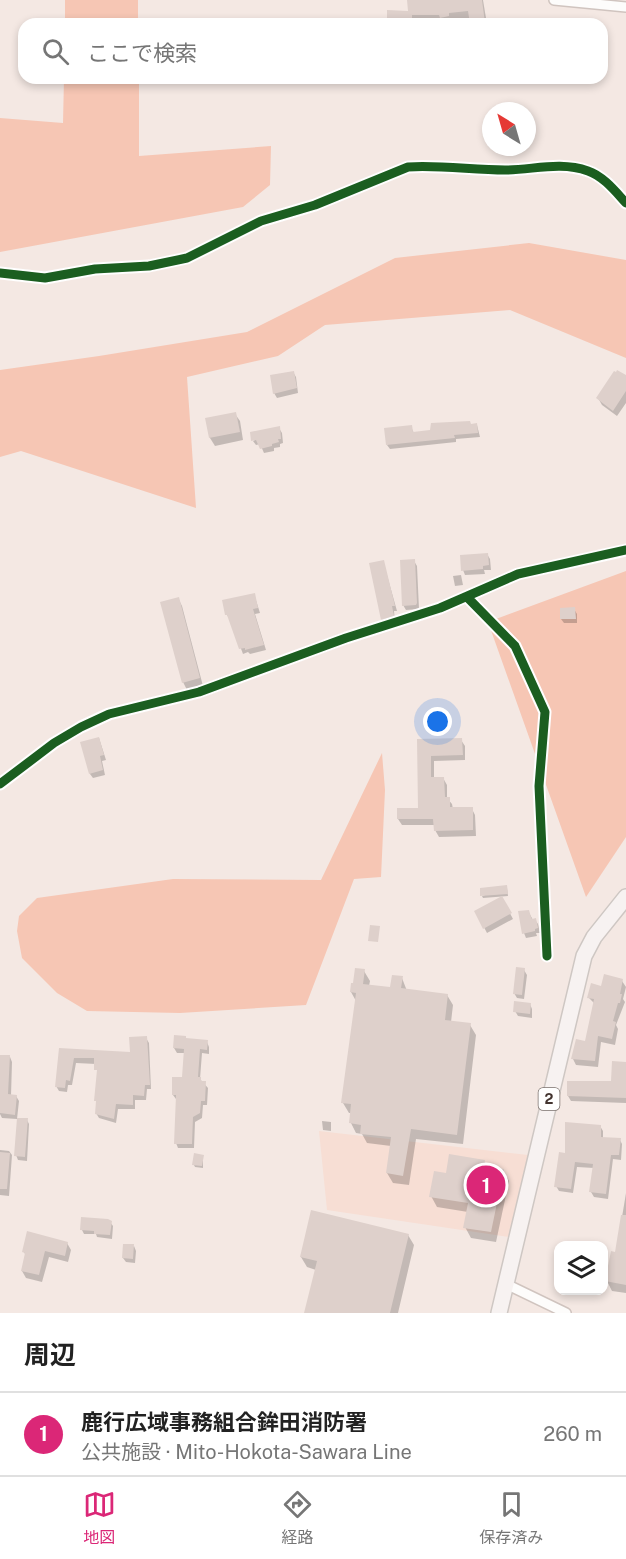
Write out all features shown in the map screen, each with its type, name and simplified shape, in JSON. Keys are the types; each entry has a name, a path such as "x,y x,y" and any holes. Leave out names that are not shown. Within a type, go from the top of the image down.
{"main road":[{"name":"2","path":"499,1313 584,956 594,937 623,906"}],"street":[{"path":"554,0 626,7"},
{"path":"0,273 45,278 95,269 149,266 187,258 261,220 315,205 408,167 508,170 540,166 573,167 598,176 626,203"},
{"path":"0,784 54,743 109,714 199,692 346,638 406,620 467,597 518,573 626,550"},
{"path":"467,597 515,646 545,712 539,786 547,956"},
{"path":"506,1284 566,1313"}],"shaded area":[{"path":"65,0 138,0 138,18 65,18"},
{"path":"64,84 139,84 139,156 271,146 270,185 243,207 0,252 0,118 63,123"},
{"path":"529,243 626,260 626,358 510,310 325,325 278,356 187,377 196,508 21,451 0,457 0,370 247,332 395,258"},
{"path":"626,571 626,837 586,897 488,622"},
{"path":"382,753 385,790 381,877 354,879 306,1005 180,1013 87,1011 57,993 22,958 17,931 19,916 37,898 173,879 321,880"},
{"path":"319,1131 528,1155 509,1237 327,1210"}],"building":[{"path":"407,0 482,0 484,18 469,18 468,11 449,13 449,16 440,18 439,15 412,15 412,18 387,18 387,10 408,11"},
{"path":"617,370 626,375 626,391 613,411 596,398 614,371"},
{"path":"294,371 297,388 273,394 270,375"},
{"path":"236,412 240,432 209,438 205,418"},
{"path":"470,421 471,424 477,423 478,433 454,435 455,438 386,445 384,428 412,425 413,432 430,430 431,423"},
{"path":"280,426 281,439 278,439 279,442 272,446 260,449 256,440 251,441 250,432"},
{"path":"488,553 489,565 483,566 483,569 461,571 460,555"},
{"path":"415,559 417,603 402,606 400,560"},
{"path":"384,560 395,606 392,606 394,616 381,620 369,563"},
{"path":"255,593 258,608 253,609 264,645 245,650 245,648 239,649 227,615 225,615 222,600"},
{"path":"179,597 200,678 182,683 160,602"},
{"path":"575,607 576,619 560,619 560,608"},
{"path":"99,737 104,755 100,756 103,770 89,774 80,742"},
{"path":"462,738 463,755 431,756 431,777 444,777 445,797 450,797 450,807 473,807 473,830 434,831 433,819 397,819 397,808 418,808 417,739"},
{"path":"507,885 508,894 480,896 480,888"},
{"path":"502,896 512,913 483,929 474,911"},
{"path":"529,910 532,919 536,918 538,928 522,934 518,911"},
{"path":"370,925 380,926 378,942 368,941"},
{"path":"516,967 525,968 522,995 513,994"},
{"path":"355,968 365,969 363,984 390,987 392,975 403,976 401,988 448,994 445,1020 471,1023 457,1135 411,1129 403,1176 386,1173 391,1137 360,1134 361,1125 349,1123 351,1104 341,1103 356,993 350,992"},
{"path":"604,974 623,979 620,1003 618,1003 613,1021 616,1022 612,1039 598,1036 595,1061 571,1059 576,1039 585,1041 594,999 587,998 591,983 601,986"},
{"path":"514,1001 531,1003 530,1014 513,1012"},
{"path":"174,1035 208,1040 207,1050 200,1049 198,1077 201,1077 201,1081 206,1081 205,1101 201,1101 200,1113 193,1117 192,1144 174,1144 176,1095 172,1095 172,1077 182,1077 184,1049 173,1048"},
{"path":"147,1036 150,1085 145,1085 144,1096 133,1095 133,1105 116,1104 114,1119 95,1114 97,1070 94,1070 94,1058 74,1058 70,1081 66,1080 65,1088 55,1087 59,1048 130,1052 129,1037"},
{"path":"0,1055 10,1055 8,1094 17,1095 15,1115 0,1113"},
{"path":"612,1061 626,1062 626,1098 567,1096 567,1081 611,1081"},
{"path":"17,1118 28,1118 25,1157 14,1156"},
{"path":"565,1122 601,1125 601,1137 621,1138 619,1155 611,1155 606,1194 589,1192 593,1164 575,1162 571,1189 554,1187 559,1152 565,1153"},
{"path":"0,1152 10,1153 7,1189 0,1189"},
{"path":"194,1153 204,1155 202,1166 192,1165"},
{"path":"449,1154 485,1160 484,1166 504,1169 491,1232 463,1228 468,1203 429,1197 434,1171 446,1173"},
{"path":"311,1210 409,1234 390,1313 304,1313 317,1261 300,1257"},
{"path":"621,1215 626,1215 626,1285 608,1282 611,1251 615,1252"},
{"path":"81,1217 112,1221 110,1235 80,1230"},
{"path":"27,1231 68,1242 65,1256 45,1251 39,1275 21,1271 25,1253 22,1252"},
{"path":"123,1244 134,1244 133,1259 122,1258"}],"cycle path":[{"path":"0,273 45,278 95,269 149,266 187,258 261,221 315,205 408,167 505,170 557,166 578,168 599,176 626,203"},
{"path":"0,784 54,743 109,714 199,692 346,638 440,608 518,574 626,550"},
{"path":"467,597 515,646 545,712 539,786 547,956"}],"place":[{"name":"鹿行広域事務組合鉾田消防署","path":"486,1185"}]}
